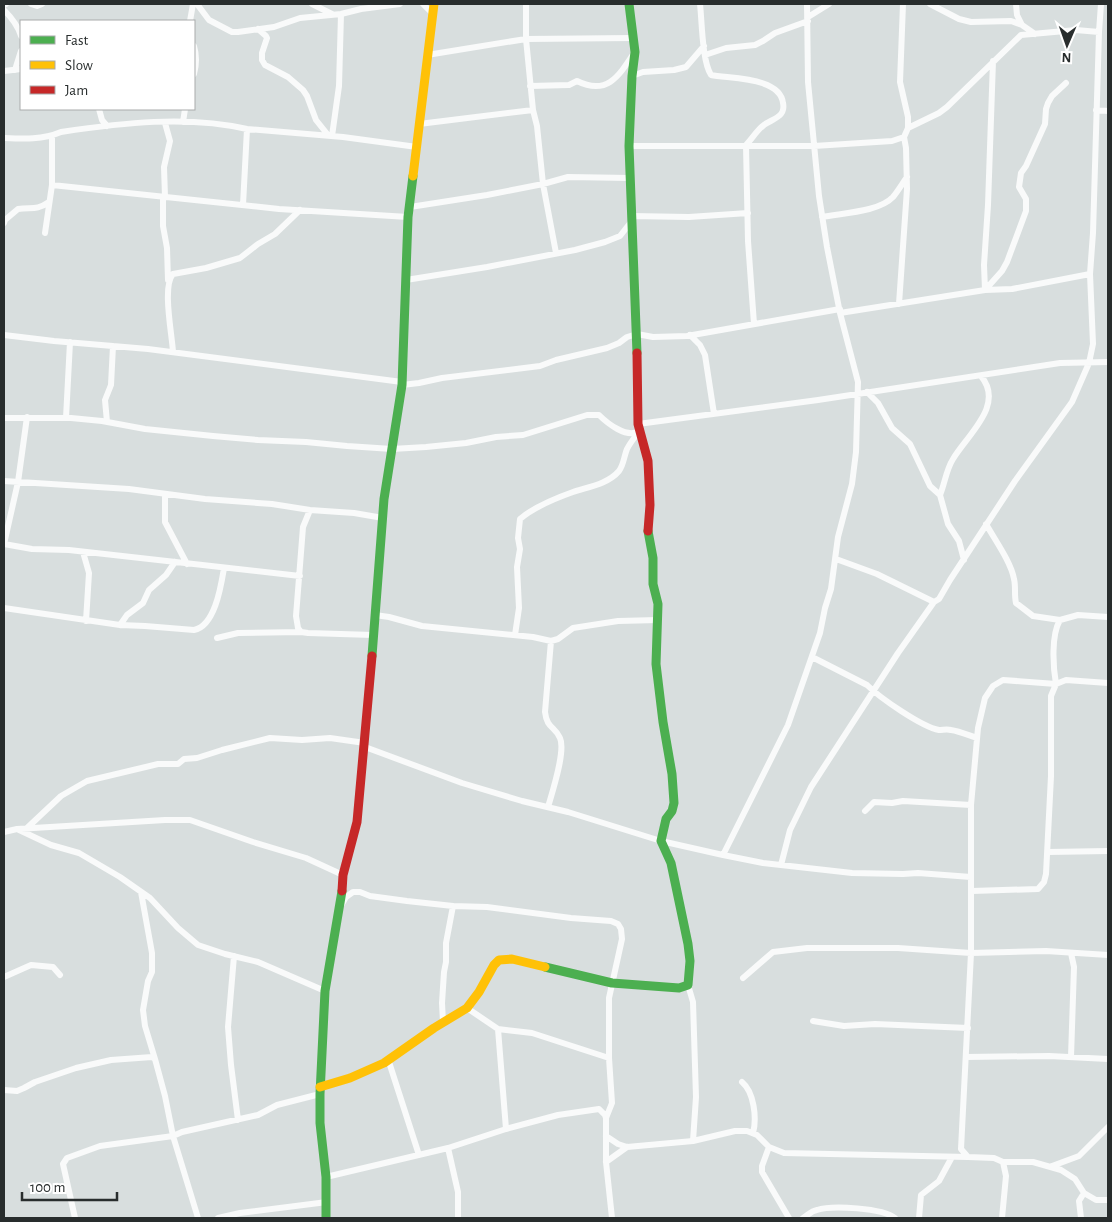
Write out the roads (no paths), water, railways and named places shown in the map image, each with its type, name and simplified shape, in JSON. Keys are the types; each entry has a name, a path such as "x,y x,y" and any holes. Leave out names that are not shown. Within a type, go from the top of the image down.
{"street":[{"path":"31,4 37,6 42,4"},
{"path":"190,20 192,4"},
{"path":"197,4 209,20 232,32 274,27 300,18 341,14 383,5 400,4"},
{"path":"312,4 333,15"},
{"path":"326,1218 326,1177 320,1123 325,991 340,908 343,875 357,822 365,745 384,499 402,383 408,217 433,8 423,4"},
{"path":"526,4 526,40 530,86 537,126 543,184 556,253"},
{"path":"629,4 635,52 629,146 637,334 638,428 648,461 650,505 648,532 653,558 653,584 658,604 656,664 672,774 674,803 672,811 666,820 661,842 671,864 690,961 688,985 693,1002 696,1096 693,1141"},
{"path":"700,4 707,69 711,75 763,82 771,86 781,96 783,102 781,114 763,126 746,145 754,324"},
{"path":"723,855 788,726 812,657 831,589 838,537 852,484 856,452 858,382 840,311 822,217 808,82 807,4"},
{"path":"705,55 726,48 763,41 774,33 808,19 829,4"},
{"path":"899,304 907,177 904,137 908,128 908,117 900,82 903,4"},
{"path":"930,4 959,19 1011,21 1022,25 1035,34"},
{"path":"1016,4 1017,14 1022,25"},
{"path":"781,865 790,830 812,787 898,653 934,602 939,599 1015,481 1072,402 1089,362 1093,344 1090,274 1094,233 1096,110 1102,4"},
{"path":"4,10 11,17 20,34"},
{"path":"330,135 339,86 341,14"},
{"path":"258,29 267,38 262,52 262,60 265,65 288,77 303,90 316,120 330,135"},
{"path":"908,128 939,113 1021,35 1076,30 1099,32"},
{"path":"428,55 546,38 633,38"},
{"path":"632,76 643,72 674,70 686,67 704,46"},
{"path":"195,49 197,54 195,71"},
{"path":"530,86 569,85 577,81 591,86 606,85 614,80 635,52"},
{"path":"4,71 18,70 20,57"},
{"path":"985,290 984,265 993,61"},
{"path":"985,290 1002,271 1007,262 1026,211 1026,199 1019,187 1020,173 1026,166 1045,124 1048,103 1052,96 1066,83"},
{"path":"99,110 102,120 107,126"},
{"path":"183,122 185,110"},
{"path":"419,124 533,110"},
{"path":"1096,110 1108,111"},
{"path":"165,122 170,141 169,153 164,167 164,226 167,248 167,297 173,352"},
{"path":"4,138 32,139 52,136 61,132 107,126 183,122 330,135 417,147"},
{"path":"242,205 247,129"},
{"path":"45,233 52,186 52,136"},
{"path":"629,146 814,146 892,141 904,137"},
{"path":"410,207 487,195 568,177 630,178"},
{"path":"822,217 870,209 881,205 893,198 907,177"},
{"path":"52,186 242,205 408,217"},
{"path":"4,223 18,209 40,208 49,202"},
{"path":"168,281 173,274 206,268 240,258 275,234 300,210"},
{"path":"631,219 748,213"},
{"path":"406,280 575,250 620,236 631,219"},
{"path":"4,335 173,352 419,384 442,378 540,366 556,360 607,348 627,337 637,334 653,337 690,335 985,290 1012,289 1090,274"},
{"path":"690,335 705,355 714,414"},
{"path":"66,418 70,342"},
{"path":"107,422 105,400 111,385 113,346"},
{"path":"638,428 714,414 981,376 1002,371 1060,363 1108,362"},
{"path":"940,495 952,460 989,407 990,394 988,384 981,376"},
{"path":"866,392 878,403 892,428 910,444 930,486 940,495 948,524 959,541 964,560"},
{"path":"4,418 66,418 213,436 392,449 426,448 496,437 523,435 587,415 599,415 606,423 630,433 635,434 638,428"},
{"path":"27,417 18,482 4,544 32,549 83,552 300,576"},
{"path":"514,635 518,625 519,608 517,567 520,549 518,538 520,519 527,513 555,500 598,484 611,477 618,471 623,462 638,428"},
{"path":"4,481 129,489 205,499 354,513 383,518"},
{"path":"165,494 165,522 187,564"},
{"path":"301,632 298,628 296,616 303,527 310,510"},
{"path":"986,524 1014,578 1016,604 1033,616 1060,620 1078,615 1108,617"},
{"path":"83,552 89,573 86,621"},
{"path":"836,560 877,574 934,602"},
{"path":"120,625 128,615 143,603 149,590 166,575 176,562"},
{"path":"4,608 120,625 200,629 215,605 224,568"},
{"path":"375,615 422,626 514,635 552,641 558,640 573,628 618,621 658,620"},
{"path":"972,890 1038,889 1044,882 1048,852 1052,696 1056,684 1053,669 1056,627 1060,620"},
{"path":"216,638 238,633 301,632 373,636"},
{"path":"548,807 557,780 562,744 560,736 546,722 545,712 552,641"},
{"path":"812,657 867,686 929,726 940,730 952,730 976,738"},
{"path":"968,1156 961,1149 971,953 972,805 976,738 985,698 993,686 1002,680 1056,684 1066,680 1108,683"},
{"path":"27,828 61,796 87,781 158,764 178,764 184,759 197,758 270,738 302,740 330,738 365,745 462,783 623,828 661,842 781,865 852,873 918,873 971,877"},
{"path":"864,811 874,802 892,803 902,801 972,805"},
{"path":"4,832 27,828 190,820 306,858 343,875"},
{"path":"17,829 51,845 79,854 114,873 159,907 192,941 205,948 258,962 283,971 325,991"},
{"path":"1048,852 1108,851"},
{"path":"141,892 152,953 152,972 148,981 143,1010 145,1026 165,1096 173,1136 198,1218"},
{"path":"340,908 346,897 353,892 400,900 453,906 487,907 571,918 611,921 618,924 621,929 622,939 609,998 609,1058 612,1102 606,1118 606,1162 612,1218"},
{"path":"443,1022 442,1003 446,942 453,906"},
{"path":"743,978 768,955 782,950 807,948 898,948 971,953 1046,951 1108,955"},
{"path":"1071,953 1074,967 1071,1057"},
{"path":"234,956 228,1026 238,1120"},
{"path":"75,1218 63,1164 67,1158 100,1146 173,1136 182,1132 258,1115 276,1105 320,1091 350,1078 388,1059 466,1008 480,992 494,965 499,960 512,959 612,982 679,988 688,985"},
{"path":"4,977 31,965 53,967 60,975"},
{"path":"466,1008 498,1029 532,1033 609,1058"},
{"path":"813,1021 844,1026 875,1024 968,1028"},
{"path":"498,1029 506,1129"},
{"path":"4,1090 17,1091 35,1082 76,1068 111,1060 152,1057 155,1059"},
{"path":"966,1057 1108,1059"},
{"path":"388,1059 419,1155"},
{"path":"742,1082 748,1087 751,1098 755,1124 753,1133"},
{"path":"326,1177 448,1148 506,1129 558,1116 594,1109 603,1112 606,1118"},
{"path":"1050,1167 1079,1156 1108,1127"},
{"path":"606,1136 618,1144 627,1147 693,1141 735,1131 747,1131 753,1133 770,1147 784,1153 968,1156 994,1158 1003,1162 1033,1162 1061,1170 1076,1179 1084,1193 1096,1200 1108,1200"},
{"path":"606,1162 627,1147"},
{"path":"770,1147 762,1166 762,1172 789,1218"},
{"path":"448,1148 456,1175 458,1218"},
{"path":"919,1218 922,1195 939,1180 952,1157"},
{"path":"1002,1218 1006,1176 1003,1162"},
{"path":"1081,1218 1079,1201 1084,1193"},
{"path":"218,1218 327,1202"},
{"path":"803,1218 812,1212 831,1208 870,1209 886,1215 892,1215 896,1218"}]}
